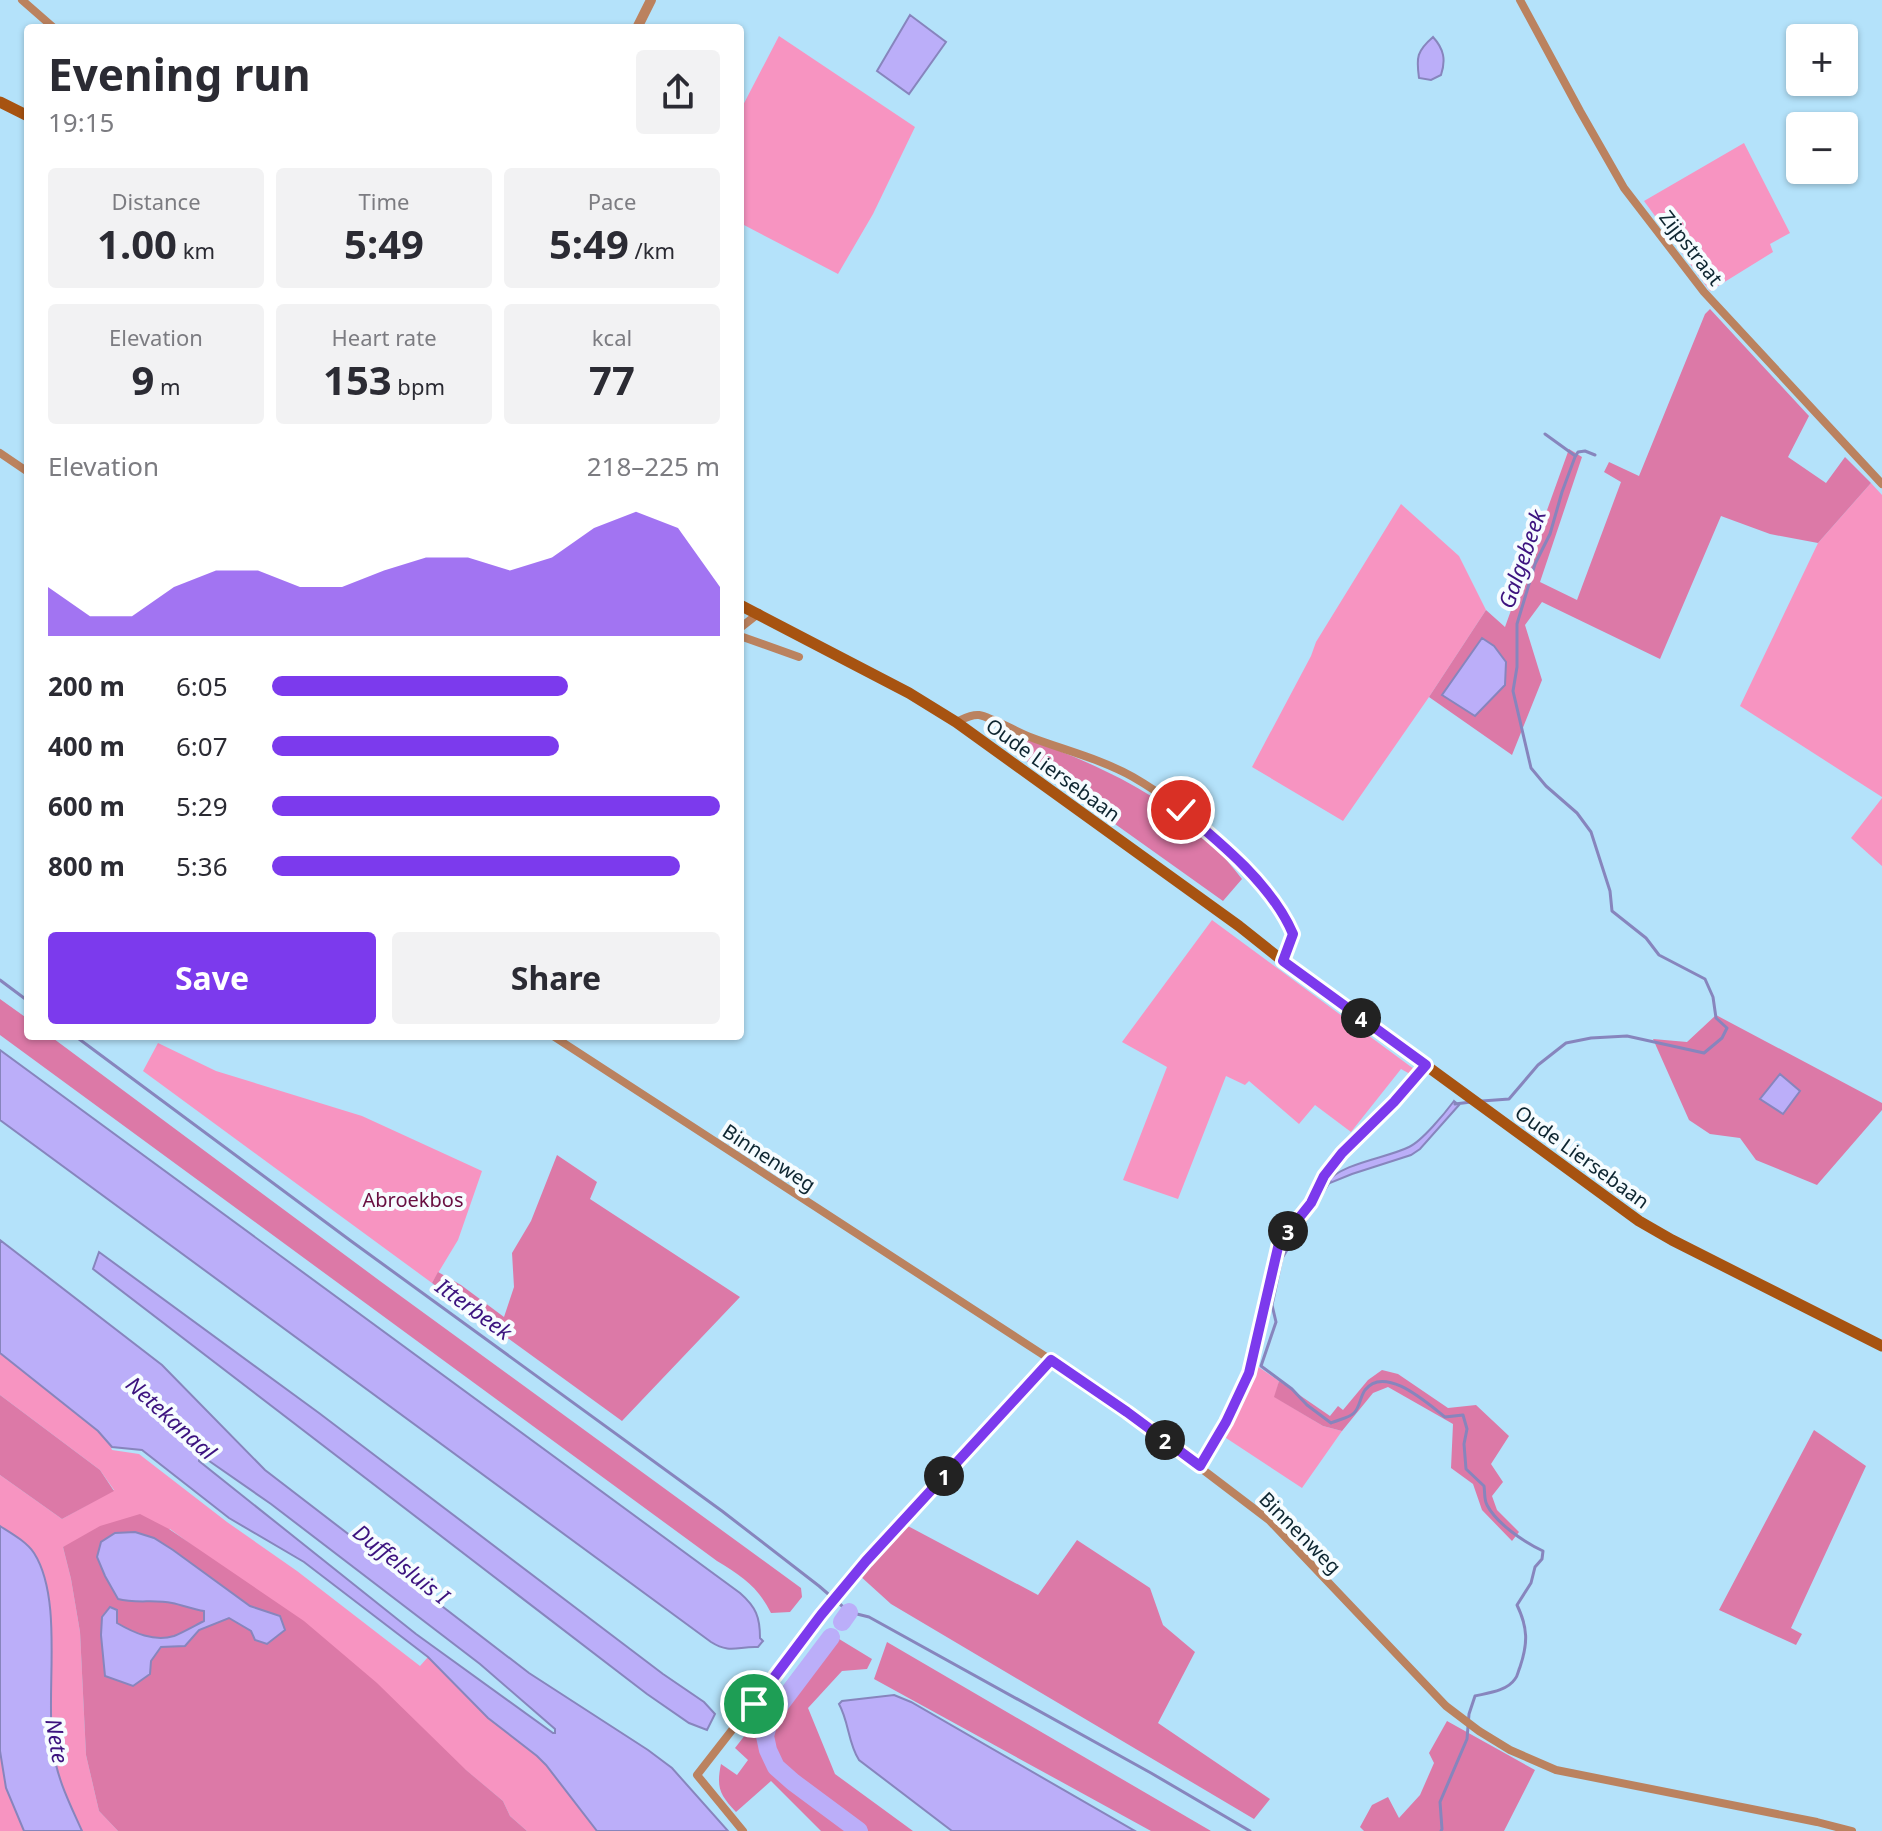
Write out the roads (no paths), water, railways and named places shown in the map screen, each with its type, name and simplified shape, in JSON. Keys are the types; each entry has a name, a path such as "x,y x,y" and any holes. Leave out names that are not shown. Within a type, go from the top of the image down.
{"main road":[{"path":"0,102 24,114"},
{"name":"Oude Liersebaan","path":"744,607 909,693 956,722 1639,1221 1882,1346"}],"street":[{"path":"22,0 49,24"},
{"path":"639,24 651,0"},
{"name":"Zijpstraat","path":"1520,0 1624,188 1704,292 1882,484"},
{"path":"0,453 24,469"},
{"path":"744,625 759,613"},
{"path":"744,637 799,657"},
{"name":"Oude Liersebaan","path":"956,722 978,715 1071,751 1132,777 1181,810 1221,843 1286,917 1293,934 1283,961"},
{"name":"Binnenweg","path":"559,1040 1051,1360 1200,1466 1269,1520 1446,1706 1510,1750 1556,1770 1852,1831"},
{"path":"1200,1466 1226,1422 1249,1373 1279,1243 1311,1203 1324,1176 1342,1153 1394,1102 1426,1065"},
{"path":"743,1831 697,1775 866,1561 1051,1360"}],"water":[{"path":"910,15 946,42 909,94 877,71"},
{"path":"1433,37 1443,55 1441,75 1431,80 1419,78 1419,55"},
{"path":"1482,638 1494,646 1506,662 1505,685 1475,716 1442,695"},
{"path":"0,1050 740,1593 756,1613 763,1641 758,1647 734,1649 711,1642 0,1120"},
{"path":"1780,1074 1800,1091 1783,1114 1760,1099"},
{"path":"1454,1101 1459,1105 1411,1155 1327,1182 1343,1170 1414,1144"},
{"name":"Netekanaal","path":"0,1240 162,1365 265,1470 529,1673 672,1768 728,1831 597,1831 546,1765 488,1718 428,1657 304,1562 229,1518 142,1450 112,1447 98,1431 0,1353","holes":["202,1456 271,1504 480,1664 555,1729 555,1733 416,1634 199,1461 199,1457"]},
{"path":"99,1252 704,1702 715,1714 707,1730 689,1723 647,1694 93,1269"},
{"path":"0,1526 31,1549 43,1573 51,1621 53,1749 61,1781 82,1831 24,1831 6,1788 0,1751"},
{"path":"135,1532 154,1538 173,1550 250,1606 280,1616 285,1630 267,1644 255,1640 251,1631 229,1618 199,1630 185,1646 161,1647 151,1661 150,1674 133,1686 105,1676 102,1617 110,1607 117,1610 117,1623 152,1637 174,1636 204,1621 204,1611 165,1602 118,1599 97,1557 101,1542 115,1533"},
{"path":"894,1695 1135,1831 952,1831 859,1760 855,1753 839,1704 842,1701"}],"waterway":[{"path":"1545,434 1574,455"},
{"name":"Galgebeek","path":"1482,1101 1509,1099 1538,1065 1566,1043 1627,1036 1704,1053 1722,1038 1727,1028 1716,1018 1713,997 1705,979 1659,955 1646,938 1612,911 1610,891 1591,832 1577,813 1531,768 1513,691 1517,667 1517,624 1535,564 1550,534 1575,457 1578,452 1585,451 1595,455"},
{"name":"Itterbeek","path":"0,980 24,998"},
{"name":"Itterbeek","path":"80,1040 722,1511 849,1612 869,1617 1250,1831"},
{"name":"Galgebeek","path":"1455,1104 1471,1102"},
{"name":"Galgebeek","path":"1330,1181 1282,1258 1272,1305 1276,1322 1261,1366 1331,1423 1352,1415 1365,1390 1373,1383 1384,1381 1406,1389 1445,1417 1463,1415 1467,1429 1464,1444 1466,1469 1484,1486 1487,1505 1512,1532 1543,1551 1531,1583 1517,1605 1526,1636 1517,1675 1512,1683 1502,1689 1475,1696 1469,1714 1467,1739 1440,1802 1441,1831"},
{"path":"842,1622 849,1612"},
{"path":"831,1637 770,1718 765,1736 776,1767 859,1831"}],"park label":[{"name":"Abroekbos","path":"413,1200"}],"water label":[{"name":"Duffelsluis I","path":"401,1564"},
{"name":"Nete","path":"57,1741"}]}
